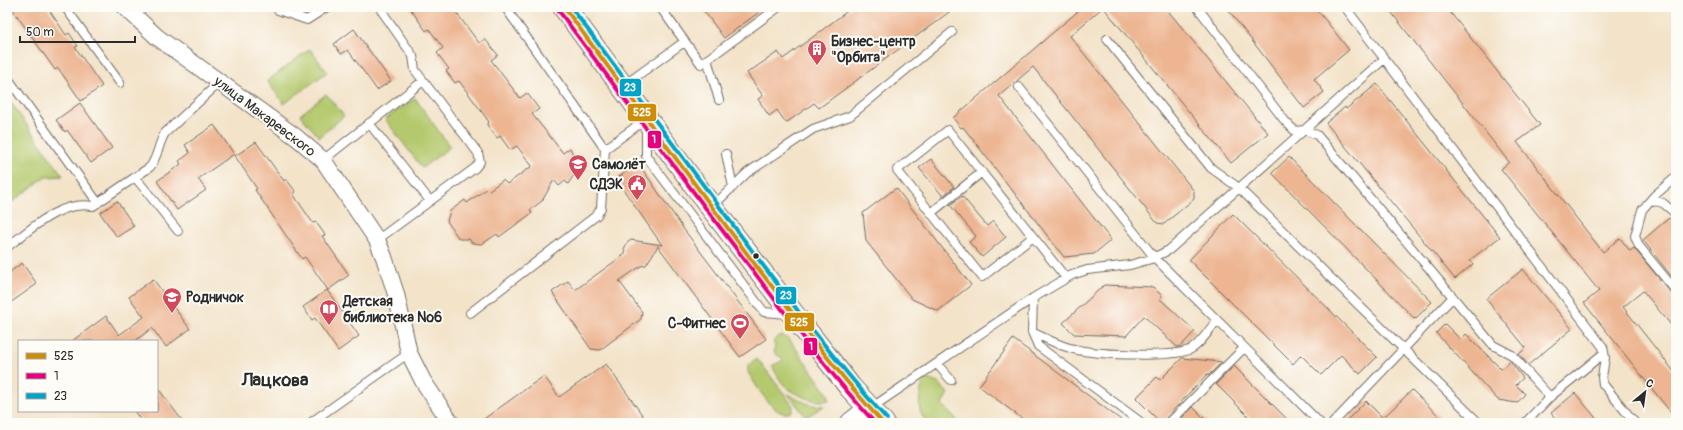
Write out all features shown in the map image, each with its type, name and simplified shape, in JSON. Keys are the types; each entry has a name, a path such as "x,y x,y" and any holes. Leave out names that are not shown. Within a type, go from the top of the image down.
{"main road":[{"path":"564,7 712,208 850,387 876,416 852,423"}],"street":[{"name":"улица Макаревского","path":"125,7 157,36 296,137 323,160 377,240 396,294 409,353 423,381 451,423"}],"lane":[{"path":"65,7 120,83"},
{"path":"276,7 278,10 307,20 327,7"},
{"path":"377,240 475,168 480,162 478,153 415,70 412,56 379,7"},
{"path":"470,313 597,215 601,208 605,149 505,7"},
{"path":"660,7 701,64 779,7"},
{"path":"1197,7 1285,121 1295,131 1305,130 1318,135 1492,345 1512,355 1550,397"},
{"path":"1345,7 1602,347 1605,358 1602,377 1603,384 1635,423"},
{"path":"712,208 747,173 814,129 850,116 952,32"},
{"path":"1107,39 1211,168 1239,188 1479,423"},
{"path":"622,87 684,42"},
{"path":"707,59 719,100"},
{"path":"876,416 937,364 1033,298 1066,278 1087,270 1130,265 1169,250 1384,59"},
{"path":"7,77 98,202"},
{"path":"323,160 333,150 423,81"},
{"path":"7,248 60,209 85,205 93,206 150,167 154,161 160,141 165,133 220,82"},
{"path":"1019,87 1154,257 1320,423"},
{"path":"605,149 646,119"},
{"path":"646,119 646,156 759,306 764,312 793,314"},
{"path":"369,123 430,201"},
{"path":"1033,237 982,277 897,170 948,130 1066,278"},
{"path":"726,154 733,187"},
{"path":"931,213 982,172"},
{"path":"135,177 178,231"},
{"path":"1676,177 1642,210 1635,236 1638,246 1676,291"},
{"path":"1651,200 1663,204 1676,214"},
{"path":"1333,423 1453,297"},
{"path":"1033,298 1032,332 1038,346 1142,423"},
{"path":"1032,332 1056,344 1076,350 1100,354 1173,354 1193,348 1217,320"},
{"path":"1169,423 1244,348"},
{"path":"310,423 409,353"},
{"path":"1525,423 1550,397 1604,353"},
{"path":"937,364 951,380"}],"green space":[{"path":"310,49 327,72 284,104 267,81"},
{"path":"326,94 344,116 319,137 300,115"},
{"path":"7,97 63,176 45,177 7,206 7,136 12,132 7,126"},
{"path":"415,98 450,147 422,168 385,119"},
{"path":"779,336 789,339 828,394 829,400 818,401 801,396 787,388 779,378 772,366 783,360 774,352 775,346 773,342"},
{"path":"754,360 758,360 760,362 791,403 793,407 792,411 786,413 780,412 762,394 748,372 748,366"},
{"path":"924,378 938,383 948,393 942,404 960,423 932,423 922,416 919,404"},
{"path":"788,394 810,404 824,406 806,417"}],"building":[{"path":"11,7 47,7 66,35 69,33 78,46 75,47 102,86 81,101 58,68 55,70"},
{"path":"409,7 452,7 479,43 485,39 498,55 491,60 520,98 527,93 539,109 532,114 563,153 570,148 576,161 576,172 568,184 565,181 559,186 554,180 542,201 530,210 532,213 499,237 497,234 482,244 472,243 469,239 459,239 447,221 450,211 465,200 467,203 486,189 488,191 503,180 507,184 532,166 517,146 510,150 500,136 497,138 487,125 489,122 459,81 455,83 446,71 449,69 437,53 443,48 429,29 426,31"},
{"path":"701,7 766,7 724,38"},
{"name":"Бизнес-центр \"Орбита\"","path":"853,7 956,7 819,108 814,103 786,123 777,110 769,116 758,99 763,96 747,73 778,52 783,59"},
{"path":"1083,7 1103,7 1070,36 1194,191 1194,199 1164,224 1157,223 1033,67 999,96 1111,240 1094,254 1064,257 963,127 961,128 953,118"},
{"path":"1103,7 1165,7 1268,133 1231,163"},
{"path":"1226,7 1315,7 1349,50 1314,79 1324,92 1304,108"},
{"path":"1387,7 1446,7 1540,125 1517,142 1603,252 1620,238 1630,251 1634,248 1672,294 1676,296 1676,331 1643,291 1623,307 1676,374 1676,419 1584,303 1599,291 1501,169 1509,162"},
{"path":"354,29 391,81 377,90 348,50 341,54 334,44"},
{"path":"1377,84 1500,237 1470,260 1473,264 1455,279 1326,123"},
{"path":"80,103 112,148 91,163 67,130 65,132 56,120"},
{"path":"214,125 234,154 198,179 206,190 177,210 157,181 181,164 179,161 190,153 185,145"},
{"path":"256,142 284,181 286,179 296,192 293,194 313,223 316,222 325,235 322,236 349,275 328,290 305,257 302,259 255,190 257,189 235,156"},
{"path":"1289,157 1432,302 1415,319 1272,173"},
{"path":"931,159 954,187 943,196 919,168"},
{"path":"638,163 685,231 766,339 740,357 658,246 646,265 641,266 619,281 642,312 641,319 600,350 591,349 552,292 568,281 575,290 625,254 624,249 627,243 631,240 662,245 616,179"},
{"path":"896,188 971,285 938,311 912,299 866,241 863,213"},
{"path":"962,196 987,226 993,221 1006,237 982,257 969,242 976,236 950,205"},
{"path":"117,201 134,226 117,237 100,213"},
{"path":"1233,214 1377,357 1360,374 1341,355 1321,375 1301,355 1293,364 1189,260"},
{"path":"1669,218 1676,226 1676,282 1643,240"},
{"path":"22,263 37,284 7,305 7,274"},
{"path":"1523,269 1572,329 1528,365 1519,354 1526,348 1486,299"},
{"path":"153,279 190,329 166,347 152,328 136,340 73,340 106,316 119,335 144,317 129,297"},
{"path":"1104,285 1153,287 1162,296 1160,299 1195,331 1181,346 1177,347 1144,316 1126,336 1074,334 1063,323"},
{"path":"327,290 359,336 338,351 315,318 312,320 303,307"},
{"path":"1445,324 1461,340 1466,334 1501,369 1510,361 1523,378 1516,385 1525,394 1517,403 1498,400 1436,333"},
{"path":"1013,339 1125,423 1028,423 979,386"},
{"path":"1182,358 1222,362 1208,376 1207,374 1165,419 1164,423 1161,423 1136,398 1157,377 1160,380"},
{"path":"606,364 648,423 478,423 544,376 559,397"},
{"path":"1234,366 1291,423 1255,423 1216,384"},
{"path":"158,388 184,423 143,423 135,412 158,412"},
{"path":"1412,390 1446,423 1344,423 1366,401 1383,418"},
{"path":"1575,393 1600,423 1559,423 1551,413"},
{"path":"1193,407 1209,423 1177,423"}],"transit line":[{"name":"525","path":"564,7 684,170 803,327 883,423"},
{"name":"23","path":"571,7 762,264 838,362 887,419"},
{"name":"1","path":"559,11 798,330 875,423"}],"place":[{"name":"Бизнес-центр \"Орбита\"","path":"817,66"},
{"name":"Самолёт","path":"578,181"},
{"name":"СДЭК","path":"637,201"},
{"name":"Родничок","path":"172,314"},
{"name":"Детская библиотека №6","path":"329,326"},
{"name":"С-Фитнес","path":"740,340"}],"district":[{"name":"Лацкова","path":"275,380"}]}
